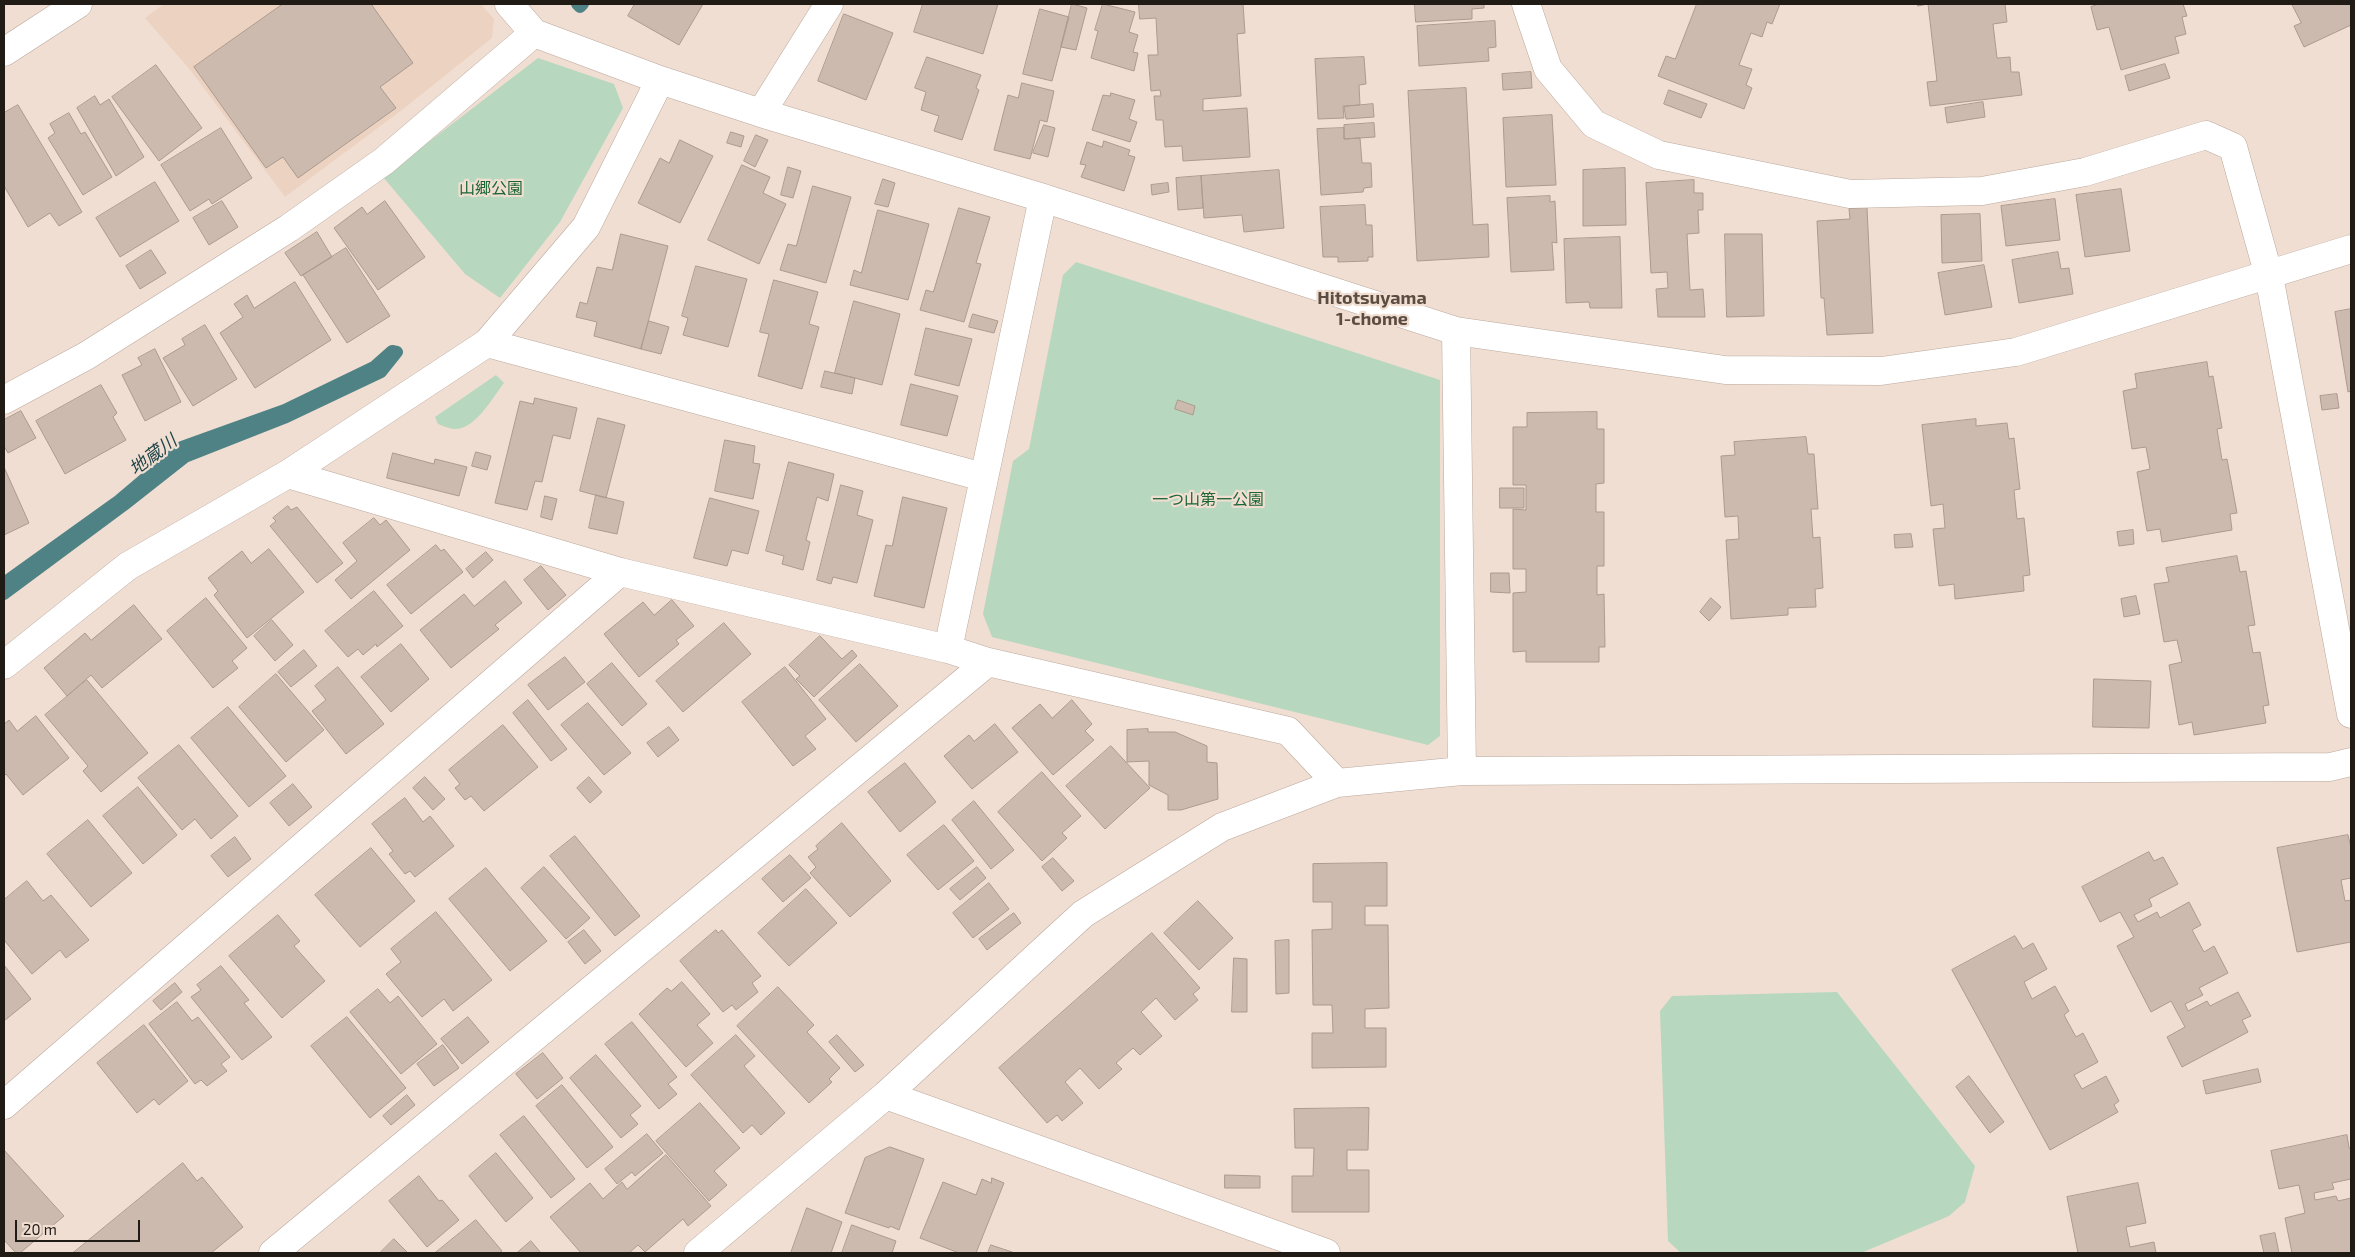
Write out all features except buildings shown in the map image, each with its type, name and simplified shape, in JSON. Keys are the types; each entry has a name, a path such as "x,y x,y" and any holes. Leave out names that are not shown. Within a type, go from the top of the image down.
{"street":[{"path":"4,52 78,4"},
{"path":"509,4 534,33 660,80 761,113 1043,198 1456,332 1725,370 1881,371 2016,352 2269,276 2351,249"},
{"path":"761,113 829,4"},
{"path":"1526,4 1548,69 1594,124 1659,155 1850,194 1982,191 2085,172 2206,135 2233,147 2269,276 2351,714"},
{"path":"4,400 86,356 289,228 384,161 534,33"},
{"path":"4,665 128,566 288,474 487,343 586,228 660,80"},
{"path":"948,650 1043,198"},
{"path":"1456,332 1462,770"},
{"path":"487,343 983,477"},
{"path":"288,474 620,572 948,650 988,662 1288,731 1337,784"},
{"path":"4,1105 620,572"},
{"path":"273,1253 988,662"},
{"path":"698,1253 886,1095 1083,914 1222,827 1337,784 1462,770 2320,767 2351,762"},
{"path":"886,1095 1326,1253"}],"shaded area":[{"path":"164,4 481,4 494,19 492,38 402,110 285,197 191,71 145,18"}],"green space":[{"name":"山郷公園","path":"538,58 614,84 623,108 560,222 500,298 465,274 383,177"},
{"name":"一つ山第一公園","path":"1076,262 1440,380 1440,736 1428,745 992,637 983,614 1013,461 1029,449 1063,275"},
{"path":"496,375 504,383 488,405 469,425 453,429 438,424 435,417"},
{"path":"1837,992 1975,1166 1965,1202 1949,1216 1861,1253 1681,1253 1668,1241 1660,1011 1672,996"}],"waterway":[{"path":"577,4 580,7 583,4"},
{"name":"地蔵川","path":"4,583 117,502 182,447 285,410 374,367 392,351 397,352 381,372 284,418 185,457 4,594"}],"district":[{"name":"Hitotsuyama 1-chome","path":"1372,308"}]}
